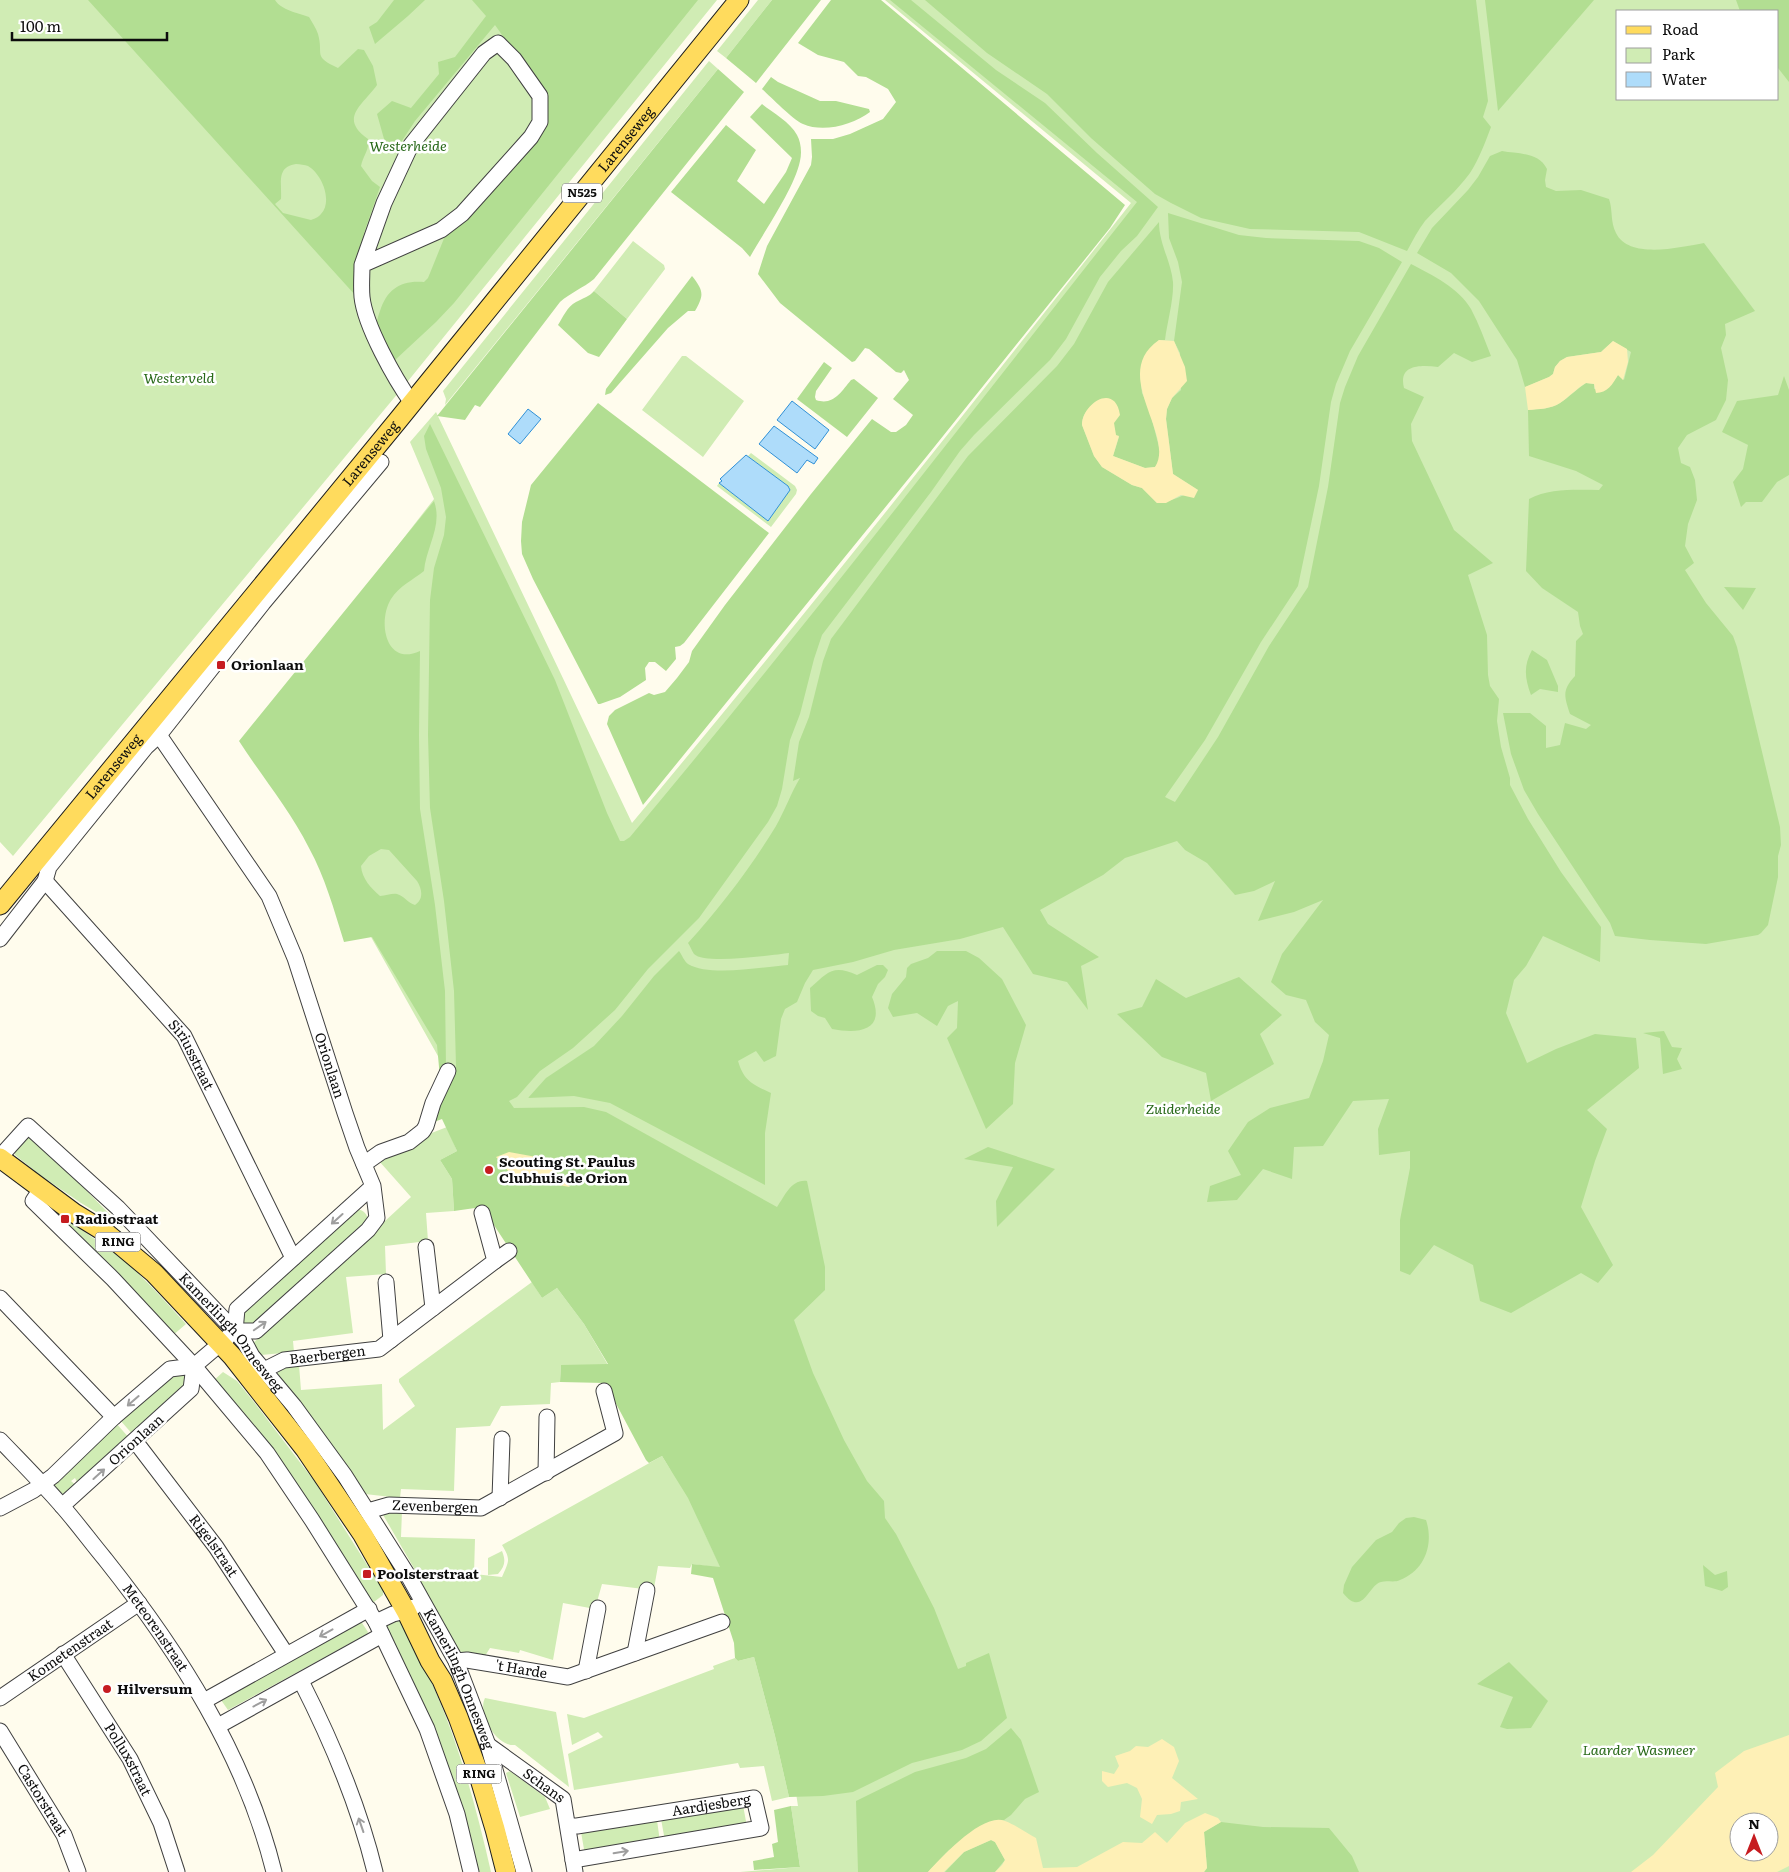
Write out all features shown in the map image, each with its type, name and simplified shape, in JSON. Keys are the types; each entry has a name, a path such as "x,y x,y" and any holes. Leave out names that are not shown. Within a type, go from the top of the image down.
{"main road":[{"name":"Larenseweg","path":"0,905 399,419 739,0"},
{"name":"Kamerlingh Onnesweg","path":"0,1157 74,1213 105,1232 154,1273 253,1381 305,1449 363,1535 393,1572 414,1607 437,1658 442,1680 458,1716 477,1769 506,1872"}],"street":[{"path":"362,265 441,230 462,214 530,137 540,122 540,96 514,59 498,43 484,53 411,145 384,203 362,265 362,298 367,316 399,384 412,403"},
{"name":"Larenseweg","path":"0,938 44,881 49,867 146,748 159,735 263,603 381,462"},
{"name":"Orionlaan","path":"159,735 269,896 295,958 345,1113 373,1186 377,1218 368,1230 256,1331 235,1331"},
{"name":"Siriusstraat","path":"44,881 184,1036 293,1258"},
{"path":"364,1164 381,1152 415,1139 423,1131 433,1103 448,1071"},
{"name":"Kamerlingh Onnesweg","path":"0,1157 28,1126 118,1208 235,1331 322,1444 368,1511 409,1577 414,1607 456,1661 488,1745 524,1872"},
{"path":"0,1508 53,1476 114,1417 170,1369 194,1366 220,1344 235,1331 237,1309 373,1186"},
{"path":"42,1189 34,1201 113,1278 194,1366 267,1453 312,1520 376,1622 427,1729 457,1814 471,1872"},
{"path":"482,1213 495,1262"},
{"path":"426,1248 433,1308"},
{"name":"Baerbergen","path":"264,1370 284,1360 378,1349 509,1251"},
{"path":"386,1282 391,1340"},
{"path":"0,1298 114,1417"},
{"name":"Orionlaan","path":"62,1506 192,1389 194,1366"},
{"name":"Zevenbergen","path":"368,1511 389,1505 481,1508 615,1433 604,1391"},
{"path":"546,1417 546,1473"},
{"path":"500,1498 502,1439"},
{"name":"Meteorenstraat","path":"0,1440 62,1506 164,1637 218,1726 246,1787 274,1872"},
{"name":"Rigelstraat","path":"135,1441 216,1547 286,1654"},
{"path":"635,1653 647,1590"},
{"name":"Kometenstraat","path":"0,1698 139,1603"},
{"name":"Kamerlingh Onnesweg","path":"376,1622 414,1607"},
{"path":"586,1671 598,1608"},
{"path":"204,1701 286,1654 376,1622"},
{"path":"218,1726 301,1681 376,1622"},
{"name":"'t Harde","path":"456,1661 474,1661 568,1677 722,1622"},
{"name":"Polluxstraat","path":"63,1654 130,1759 161,1823 177,1872"},
{"path":"301,1681 322,1723 353,1801 375,1872"},
{"name":"Castorstraat","path":"0,1731 64,1835 78,1872"},
{"name":"Schans","path":"488,1745 563,1799 574,1866"},
{"name":"Aardjesberg","path":"568,1826 754,1798 760,1828 574,1866"}],"green space":[{"name":"Westerveld","path":"0,0 717,0 404,386 13,856 0,842"},
{"path":"88,0 275,0 285,9 309,17 318,34 320,54 330,64 338,68 358,49 364,50 373,66 377,85 360,105 354,118 355,125 359,131 368,139 367,149 361,166 372,181 380,187 364,233 356,296","holes":["298,164 308,166 318,175 326,195 324,209 319,216 311,220 283,213 275,204 281,199 281,177 285,168"]},
{"path":"394,0 425,0 375,44 369,27 377,22"},
{"path":"472,0 698,0 454,303 394,361 381,336 377,322 383,303 396,287 402,284 424,282 428,278 445,236 538,133 539,87 495,25 415,121 396,150 389,151 386,146 377,114 392,101 411,108 439,74 438,62 455,57 486,16"},
{"path":"758,0 772,0 726,58 717,51"},
{"path":"772,0 821,0 756,83 726,58"},
{"path":"831,0 881,0 1125,205 1110,228 927,456 643,805 607,724 609,716 615,710 649,693 654,695 665,692 689,662 692,651 725,605 872,419 891,432 896,432 906,425 913,415 893,399 909,380 904,370 901,373 896,372 869,349 865,348 855,361 852,362 780,303 758,274 767,246 811,165 811,139 833,139 850,134 883,119 896,102 888,89 866,77 858,76 844,62 818,55 798,43"},
{"name":"Zuiderheide","path":"885,0 1765,0 1772,10 1616,10 1616,100 1779,100 1779,20 1789,35 1789,1872 740,1872 800,1867 791,1806 798,1806 788,1741 720,1559 698,1519 721,1568 692,1564 690,1568 658,1566 652,1590 602,1584 595,1609 563,1603 553,1660 520,1650 519,1653 490,1648 485,1656 457,1651 415,1570 382,1513 402,1511 401,1537 475,1539 474,1574 502,1577 508,1557 502,1545 662,1456 672,1472 371,937 310,812 340,620 434,499 410,442 436,412 632,823 884,514 1131,203"},
{"path":"890,0 911,0 996,70 1045,103 1097,153 1158,207 1137,236 1121,251 1100,277 1066,339 1050,360 960,451 822,635 800,714 790,740 782,789 777,806 768,822 699,918 648,969 615,1010 573,1048 540,1071 517,1097 509,1101 514,1108 584,1107 606,1112 777,1207 793,1185 801,1181 807,1181 825,1267 825,1290 794,1320 813,1373 844,1440 867,1481 884,1501 885,1518 896,1534 934,1608 958,1669 966,1666 966,1663 989,1653 1007,1718 981,1741 962,1750 912,1763 853,1792 823,1796 789,1797 754,1657 738,1661 735,1658 734,1643 713,1578 691,1574 692,1564 720,1567 688,1498 662,1456 649,1463 646,1460 605,1383 560,1382 561,1365 608,1364 584,1324 557,1288 542,1298 482,1207 454,1211 452,1179 440,1160 457,1151 442,1119 434,1122 456,1066 454,991 444,901 430,808 428,735 430,600 434,568 444,535 446,517 441,488 426,449 424,436 430,424 555,680 607,813 620,841 624,841 630,837 695,759 823,601 1137,202","holes":["534,1157 542,1158 569,1186 517,1181"]},
{"path":"925,0 1476,0 1488,101 1483,117 1491,127 1479,157 1470,173 1425,221 1407,251 1359,232 1250,229 1201,218 1155,194 1091,138 1047,94 987,53"},
{"path":"1485,0 1594,0 1498,111"},
{"path":"1736,0 1789,0 1789,82 1779,69 1779,10 1740,10"},
{"path":"709,61 718,69 445,405 446,399 443,391"},
{"path":"718,69 744,92 594,279 560,302 480,407 475,405 465,420 437,416"},
{"path":"771,77 820,101 836,101 869,109 870,112 847,124 829,128 811,127 798,121 762,89"},
{"path":"762,104 794,130 801,148 801,155 792,184 750,257 742,248 671,192 726,125 756,150 737,181 764,204 786,172 792,158 750,117"},
{"path":"1502,151 1528,155 1539,159 1547,169 1546,187 1556,191 1581,190 1609,199 1616,233 1632,247 1656,250 1704,243 1755,311 1725,324 1726,335 1721,348 1728,380 1726,400 1716,420 1687,435 1678,448 1681,463 1690,467 1695,480 1697,500 1688,524 1685,546 1694,563 1685,570 1706,603 1733,636 1780,827 1781,845 1778,856 1778,877 1768,925 1758,935 1706,944 1615,936 1610,923 1524,790 1511,754 1503,713 1530,713 1546,726 1546,748 1560,745 1565,723 1586,729 1591,725 1570,714 1565,694 1568,685 1575,676 1576,641 1583,634 1578,612 1542,588 1526,571 1529,499 1554,491 1599,490 1603,485 1576,471 1529,456 1528,410 1556,405 1586,383 1594,384 1594,389 1611,385 1618,375 1624,380 1631,352 1613,341 1601,352 1567,357 1560,361 1555,367 1553,374 1549,377 1525,387 1517,360 1479,301 1451,273 1417,253 1432,228 1468,190 1490,156"},
{"path":"1168,213 1239,235 1266,238 1359,241 1379,248 1402,262 1350,351 1336,384 1331,402 1319,486 1298,586 1261,642 1205,740 1165,797 1175,802 1218,737 1269,646 1308,587 1328,487 1340,403 1345,387 1358,356 1411,264 1452,288 1460,295 1471,309 1482,332 1491,356 1472,362 1454,353 1438,367 1418,366 1408,370 1404,374 1403,380 1404,388 1424,397 1411,424 1412,441 1454,530 1493,563 1468,575 1487,635 1488,675 1490,686 1499,699 1497,721 1510,785 1528,819 1561,872 1601,927 1600,962 1543,936 1526,966 1514,980 1506,1013 1527,1063 1556,1049 1595,1034 1636,1038 1639,1068 1587,1110 1607,1129 1581,1207 1613,1265 1598,1283 1581,1273 1511,1313 1480,1301 1473,1265 1434,1245 1410,1275 1400,1271 1400,1220 1410,1168 1410,1151 1379,1155 1378,1129 1389,1099 1353,1101 1323,1146 1294,1147 1292,1179 1263,1169 1237,1200 1207,1202 1210,1186 1241,1175 1228,1151 1248,1122 1270,1108 1309,1098 1323,1061 1329,1035 1315,1022 1306,1000 1286,995 1271,982 1282,954 1323,900 1294,912 1258,921 1275,881 1254,891 1235,895 1207,863 1185,850 1177,841 1125,858 1103,875 1040,910 1048,924 1099,957 1081,966 1088,1010 1067,982 1033,974 1003,927 960,939 894,950 853,962 813,970 797,1002 785,1009 781,1019 776,1056 764,1062 756,1051 738,1061 746,1078 771,1093 765,1133 765,1185 610,1103 574,1096 528,1098 546,1078 594,1046 622,1016 654,976 679,951 688,964 709,970 722,971 788,965 789,953 711,959 694,954 688,943 746,872 776,826 800,778 793,781 799,742 809,717 823,661 831,639 968,456 1057,366 1074,344 1108,282 1159,222 1161,238 1172,274 1172,296 1165,340 1159,340 1148,351 1140,374 1142,393 1149,408 1160,451 1159,462 1155,467 1145,468 1113,456 1119,437 1116,436 1107,398 1090,407 1084,415 1082,425 1094,456 1102,467 1132,485 1142,488 1157,503 1173,500 1198,490 1173,474 1166,419 1167,409 1172,398 1181,390 1180,353 1174,341 1182,282 1178,262 1169,238"},
{"path":"633,241 664,265 665,269 627,319 594,291"},
{"path":"692,276 701,289 700,301 695,311 688,311 668,328 611,393 605,395 606,389"},
{"path":"594,291 627,319 599,357 588,353 558,325 570,307"},
{"path":"682,356 686,356 744,401 703,457 642,410"},
{"path":"824,362 832,368 816,391 816,400 827,401 836,397 854,379 878,398 847,437 797,399"},
{"path":"1784,376 1789,390 1789,475 1777,482 1762,502 1746,502 1741,507 1733,482 1743,469 1748,445 1722,432 1737,401 1778,395"},
{"path":"598,403 769,533 684,643 675,647 676,659 666,671 655,662 649,662 645,668 646,680 620,697 600,704 598,704 533,579 522,554 521,541 522,522 531,485"},
{"path":"751,453 795,486 797,490 771,527 717,486 719,483 767,520 790,488 748,456"},
{"path":"434,501 437,519 424,571 394,594 387,608 385,630 392,648 399,653 408,654 420,651 420,809 435,905 445,991 446,1066 440,1078 437,1045 372,937 344,942 315,859 285,807 239,741","holes":["381,849 389,850 419,884 421,897 415,905 397,894 380,896 363,875 361,866 369,856"]},
{"path":"1724,587 1756,588 1743,610"},
{"path":"1532,650 1547,660 1558,686 1558,692 1540,689 1531,695 1527,683 1526,667"},
{"path":"937,951 966,951 979,958 1002,979 1026,1025 1015,1063 1013,1104 986,1129 947,1038 957,1028 958,1001 948,1006 937,1026 917,1013 893,1017 888,1008 892,994 906,977 907,968 911,964 928,958"},
{"path":"877,965 883,965 888,970 872,997 875,1017 873,1023 867,1028 852,1031 832,1029 825,1018 811,1011 810,988 826,974 831,971 842,970 857,975"},
{"path":"1239,977 1282,1015 1260,1034 1274,1064 1211,1101 1206,1073 1162,1057 1117,1014 1142,1007 1156,979 1186,998"},
{"path":"1664,1031 1672,1047 1682,1048 1677,1059 1682,1069 1663,1074 1660,1038 1643,1033"},
{"path":"447,1127 457,1151 440,1160 452,1179 454,1211 426,1213 428,1241 385,1246 386,1274 346,1277 353,1333 293,1341 294,1352 261,1355 252,1344 411,1197 379,1161 429,1134"},
{"path":"31,1134 123,1228 81,1203 15,1155 14,1148"},
{"path":"988,1147 1055,1169 997,1227 996,1201 1013,1167 964,1159"},
{"path":"356,1209 365,1213 368,1222 254,1327 242,1327 240,1311"},
{"path":"65,1218 127,1263 186,1324 172,1336 62,1223"},
{"path":"532,1282 542,1298 557,1288 584,1324 608,1365 561,1365 560,1382 551,1383 550,1404 501,1406 490,1426 456,1428 454,1491 401,1489 400,1498 365,1494 277,1374 282,1367 299,1365 301,1390 382,1384 383,1430 415,1406 399,1382 399,1379"},
{"path":"172,1372 184,1372 190,1382 134,1436 120,1420"},
{"path":"223,1372 237,1381 315,1482 383,1590 383,1595 370,1605 212,1382"},
{"path":"116,1423 130,1439 79,1486 75,1478 71,1481 78,1487 64,1494 58,1491 55,1481"},
{"path":"1414,1517 1426,1520 1429,1538 1425,1555 1416,1570 1400,1580 1383,1581 1376,1584 1365,1598 1360,1601 1350,1600 1343,1593 1344,1585 1352,1567 1376,1540 1392,1532 1406,1518"},
{"path":"502,1551 504,1563 502,1568 498,1574 488,1575 488,1558"},
{"path":"1703,1565 1715,1575 1727,1571 1728,1587 1722,1591 1705,1586"},
{"path":"399,1618 440,1702 458,1749 491,1872 476,1872 383,1626"},
{"path":"362,1623 368,1632 367,1634 228,1710 221,1700"},
{"path":"754,1657 789,1797 772,1801 764,1766 740,1768 738,1763 574,1790 568,1754 603,1737 598,1732 572,1745 567,1714 584,1718 714,1669 713,1666 735,1658 738,1661"},
{"path":"1509,1662 1548,1701 1531,1728 1507,1729 1500,1727 1513,1697 1477,1684"},
{"path":"485,1698 556,1712 569,1787 515,1745 501,1741 495,1735 486,1720 483,1704"},
{"path":"1011,1728 1021,1740 1039,1792 1025,1799 1004,1820 987,1823 949,1850 928,1872 858,1872 856,1801 915,1772 966,1758 986,1749"},
{"path":"510,1771 545,1797 550,1809 520,1817 506,1773"},
{"path":"743,1805 747,1827 665,1841 661,1819"},
{"path":"791,1806 800,1867 754,1870 753,1861 774,1857 772,1844 778,1842 774,1810"},
{"path":"657,1820 660,1842 585,1855 581,1832"},
{"path":"1221,1822 1263,1827 1329,1828 1352,1856 1359,1872 1204,1872 1207,1868 1204,1832"},
{"path":"991,1840 995,1842 1005,1860 995,1872 945,1872 964,1852"}],"sand":[{"path":"1159,340 1174,341 1185,367 1187,381 1172,398 1167,409 1166,419 1173,474 1198,490 1194,498 1181,495 1166,503 1157,503 1142,488 1132,485 1102,467 1094,456 1082,425 1083,417 1093,404 1106,398 1112,400 1117,405 1120,415 1114,423 1116,435 1119,436 1113,456 1145,468 1155,467 1159,454 1157,438 1141,387 1140,370 1145,354"},
{"path":"1613,341 1627,349 1628,362 1623,380 1618,375 1612,385 1600,393 1596,393 1594,384 1586,383 1556,405 1528,410 1525,387 1549,377 1553,374 1555,367 1560,361 1567,357 1601,352"},
{"path":"509,1152 542,1158 570,1187 540,1182 517,1181 496,1157"},
{"path":"1789,1735 1789,1866 1777,1872 1631,1872 1653,1855 1718,1787 1715,1773 1744,1751"},
{"path":"1162,1739 1174,1747 1179,1761 1172,1778 1198,1799 1181,1802 1180,1811 1157,1815 1152,1824 1140,1817 1142,1799 1137,1788 1127,1783 1108,1787 1102,1781 1102,1771 1114,1774 1119,1766 1115,1756 1130,1751 1136,1746 1148,1747"},
{"path":"1205,1813 1218,1818 1221,1822 1204,1832 1207,1868 1204,1872 995,1872 1005,1860 995,1842 991,1840 964,1852 944,1872 928,1872 964,1837 986,1823 996,1820 1005,1821 1036,1838 1043,1868 1077,1867 1123,1842 1142,1843 1155,1832 1167,1843 1185,1823"}],"water":[{"path":"792,401 829,430 815,449 777,420"},
{"path":"528,409 541,419 520,444 508,434"},
{"path":"774,426 818,458 814,464 807,460 797,473 759,444"},
{"path":"746,455 788,486 790,490 768,521 719,483 722,481 720,479"}],"place":[{"name":"Orionlaan","path":"221,665"},
{"name":"Scouting St. Paulus Clubhuis de Orion","path":"489,1170"},
{"name":"Radiostraat","path":"65,1219"},
{"name":"Poolsterstraat","path":"367,1574"},
{"name":"Hilversum","path":"107,1689"}],"park label":[{"name":"Westerheide","path":"408,146"},
{"name":"Laarder Wasmeer","path":"1639,1750"}]}
